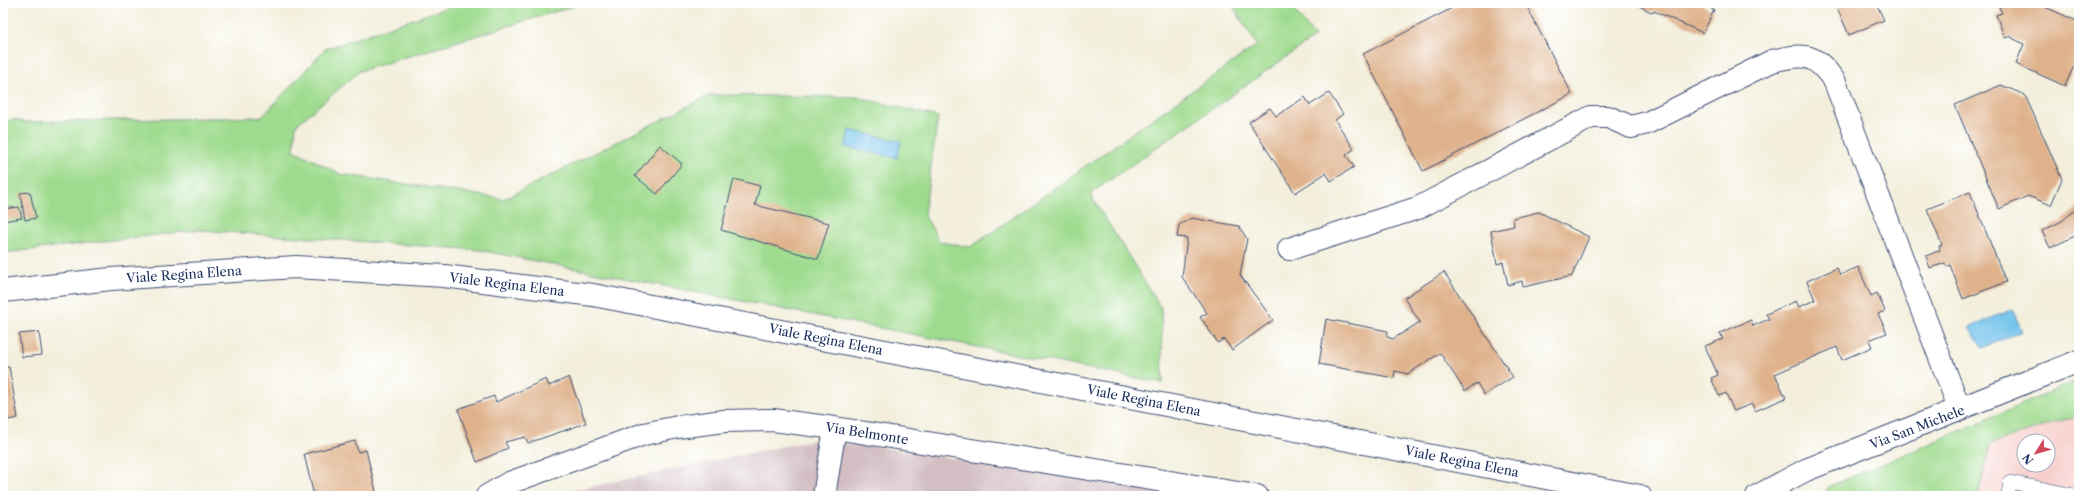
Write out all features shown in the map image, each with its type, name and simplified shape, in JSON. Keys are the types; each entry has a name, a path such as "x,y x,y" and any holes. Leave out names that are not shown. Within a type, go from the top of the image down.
{"street":[{"path":"1289,249 1418,208 1591,117 1608,117 1630,128 1647,123 1772,61 1793,56 1809,57 1824,65 1835,82 1960,410"},
{"name":"Viale Regina Elena","path":"3,291 110,279 296,267 444,276 593,295 1640,496"},
{"name":"Via San Michele","path":"1757,496 1806,470 1960,410 2079,361"},
{"name":"Via Belmonte","path":"487,496 509,484 644,434 678,427 724,422 773,420 835,428 1257,496"},
{"path":"824,496 835,428"}],"lane":[{"path":"2008,496 2010,482 2079,496"}],"shaded area":[{"path":"2079,415 2079,496 1978,496 1990,444 2016,436 2016,473 2056,473 2056,433 2024,433"},
{"path":"813,440 870,446 1209,496 546,496"}],"green space":[{"path":"460,3 584,3 360,71 296,125 294,150 340,174 504,199 710,95 857,97 938,117 924,214 940,242 971,247 1257,45 1231,3 1289,3 1315,37 1090,194 1161,308 1163,383 479,250 199,230 3,253 3,123 14,119 24,122 262,117 325,49"},
{"path":"2079,380 2079,415 2024,433 2016,433 2016,436 1990,444 1978,496 1824,496 1828,487"}],"water":[{"path":"849,130 901,141 897,158 845,147"},
{"path":"2012,309 2022,331 1983,348 1969,328"}],"building":[{"path":"1462,3 1525,3 1572,94 1423,171 1363,54"},
{"path":"1641,3 1698,3 1714,10 1703,33 1654,11 1653,13 1639,6"},
{"path":"1835,3 1876,3 1884,20 1849,35"},
{"path":"2009,3 2036,3 2079,22 2079,68 2074,66 2065,86 2016,64 2024,44 2011,36 2005,38 1996,15 2002,13 1999,7"},
{"path":"2001,85 2025,95 2062,179 2051,205 2028,196 1999,209 1955,105"},
{"path":"1329,93 1343,114 1335,120 1354,149 1346,155 1354,167 1331,181 1326,173 1295,193 1249,122 1270,108 1276,116 1305,97 1310,105"},
{"path":"660,145 682,164 657,194 635,176"},
{"path":"734,179 760,186 755,205 829,223 818,259 721,230"},
{"path":"30,192 36,218 25,220 20,193"},
{"path":"1970,192 2006,282 1963,299 1950,265 1947,267 1945,263 1930,268 1926,256 1940,250 1939,246 1942,245 1927,209"},
{"path":"2079,200 2079,234 2050,248 2042,231 2062,221 2075,210"},
{"path":"19,207 22,218 3,221 3,209"},
{"path":"1539,212 1589,237 1572,276 1523,287 1522,281 1508,285 1503,262 1497,264 1491,231 1514,226 1513,218"},
{"path":"1191,218 1239,226 1247,239 1240,275 1273,320 1232,350 1224,339 1218,343 1200,317 1207,313 1182,277 1187,238 1177,237 1179,225"},
{"path":"1858,267 1871,296 1877,293 1885,311 1878,314 1887,333 1869,340 1872,347 1842,360 1837,347 1775,374 1786,398 1755,411 1752,404 1734,411 1726,393 1719,396 1711,378 1718,375 1705,346 1723,339 1720,333 1751,320 1753,326 1769,319 1766,314 1796,301 1799,307 1815,300 1807,281 1837,268 1840,275"},
{"path":"1444,272 1513,377 1484,395 1477,383 1465,391 1440,353 1408,374 1395,371 1394,378 1319,364 1326,319 1388,331 1387,337 1393,339 1420,322 1404,298"},
{"path":"39,332 42,355 22,357 19,334"},
{"path":"9,367 18,418 3,421 3,368"},
{"path":"569,377 586,423 528,443 525,437 505,442 508,448 477,462 458,409 494,396 496,402 546,379 549,386"},
{"path":"355,441 358,452 366,450 377,496 314,496 304,454"},
{"path":"640,493 640,496 629,496 629,495"}]}
